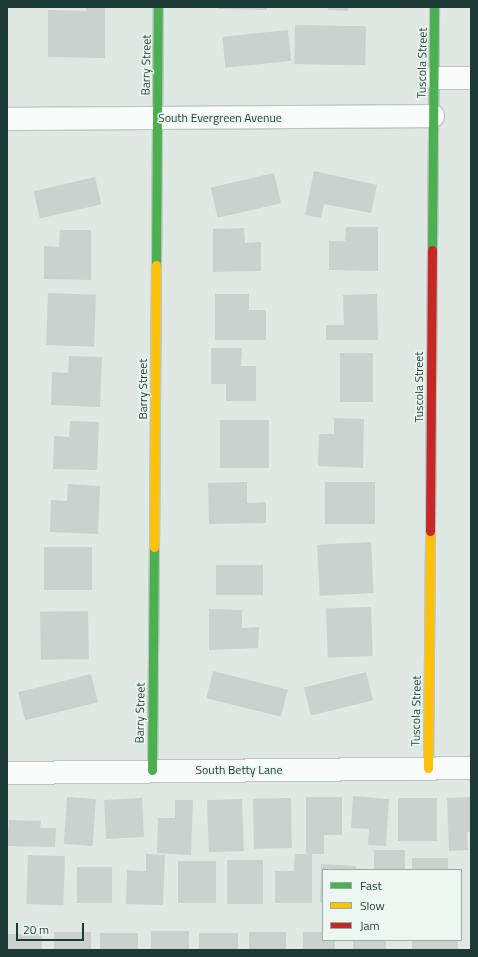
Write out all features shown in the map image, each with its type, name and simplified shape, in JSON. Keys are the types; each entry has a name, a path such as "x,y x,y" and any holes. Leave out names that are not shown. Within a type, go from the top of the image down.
{"street":[{"name":"Barry Street","path":"152,770 158,7"},
{"name":"Tuscola Street","path":"428,768 434,7"},
{"path":"434,78 471,78"},
{"name":"South Evergreen Avenue","path":"7,119 433,116"},
{"name":"South Betty Lane","path":"7,773 152,770 471,768"}],"building":[{"path":"86,7 105,7 105,58 48,57 48,10 86,11"},
{"path":"219,7 267,7 267,10 219,9"},
{"path":"328,7 348,7 348,11 328,10"},
{"path":"295,25 366,26 365,65 294,64"},
{"path":"288,30 291,61 226,68 222,37"},
{"path":"314,171 377,185 371,213 324,204 321,218 305,215"},
{"path":"274,173 281,203 218,218 211,188"},
{"path":"95,177 101,204 40,218 34,191"},
{"path":"346,227 378,227 378,271 329,270 329,241 345,241"},
{"path":"244,228 245,243 261,242 261,271 213,272 213,229"},
{"path":"60,230 91,230 91,280 44,279 44,246 59,247"},
{"path":"48,293 96,295 94,347 46,345"},
{"path":"215,294 249,294 249,310 266,310 266,340 215,340"},
{"path":"377,294 378,340 326,340 326,325 344,325 343,295"},
{"path":"211,348 242,348 241,366 256,366 256,401 226,401 226,384 211,384"},
{"path":"340,353 373,353 373,402 340,402"},
{"path":"69,356 102,357 100,407 51,405 52,372 68,373"},
{"path":"334,418 364,419 363,468 318,466 319,434 334,434"},
{"path":"220,420 269,420 269,468 220,468"},
{"path":"70,421 99,422 97,470 53,469 54,436 69,437"},
{"path":"247,482 247,503 266,502 266,523 209,524 208,483"},
{"path":"325,482 375,482 375,524 325,524"},
{"path":"68,484 100,486 98,534 50,532 51,500 67,501"},
{"path":"371,542 374,593 320,596 317,545"},
{"path":"44,547 92,547 92,590 44,590"},
{"path":"216,565 263,565 263,595 216,595"},
{"path":"371,607 373,656 328,658 326,609"},
{"path":"209,609 242,610 242,628 259,627 258,648 209,650"},
{"path":"88,611 89,659 41,660 40,612"},
{"path":"213,671 288,690 281,717 206,698"},
{"path":"366,672 373,700 311,716 304,687"},
{"path":"91,674 98,702 25,720 18,692"},
{"path":"353,796 389,799 386,846 368,845 369,829 351,828"},
{"path":"67,797 96,799 93,846 64,844"},
{"path":"306,797 342,797 342,835 324,835 324,854 312,854 312,903 275,903 275,871 294,871 295,854 306,854"},
{"path":"471,797 471,832 467,832 468,850 449,851 447,798"},
{"path":"142,798 144,837 106,839 104,800"},
{"path":"291,798 292,848 254,849 253,799"},
{"path":"398,798 437,798 437,841 398,841"},
{"path":"242,799 244,851 209,852 207,800"},
{"path":"175,800 193,800 191,855 157,853 158,818 175,818"},
{"path":"9,820 41,821 40,828 56,828 55,847 7,846"},
{"path":"374,850 405,850 405,869 374,869"},
{"path":"146,854 165,855 163,905 126,904 127,870 146,871"},
{"path":"28,855 65,856 63,905 26,904"},
{"path":"412,858 448,858 448,869 412,869"},
{"path":"227,860 263,860 263,904 227,904"},
{"path":"178,861 216,861 216,903 178,903"},
{"path":"321,864 356,866 356,869 322,869 322,902 320,902"},
{"path":"77,867 112,867 112,903 77,903"},
{"path":"151,931 189,931 189,950 151,950"},
{"path":"54,932 91,932 91,950 54,950"},
{"path":"249,932 286,932 286,950 249,950"},
{"path":"303,932 322,932 322,941 335,941 335,950 303,950"},
{"path":"100,933 138,933 138,950 100,950"},
{"path":"199,933 238,933 238,950 199,950"},
{"path":"7,934 42,934 42,950 7,950"},
{"path":"353,941 386,941 386,950 353,950"},
{"path":"412,941 458,941 458,950 412,950"}],"traffic: fast":[{"path":"156,265 158,7"},
{"path":"432,250 434,7"},
{"path":"152,770 154,547"}],"traffic: slow":[{"path":"154,547 156,265"},
{"path":"428,768 430,531"}],"traffic: jam":[{"path":"430,531 432,250"}]}
